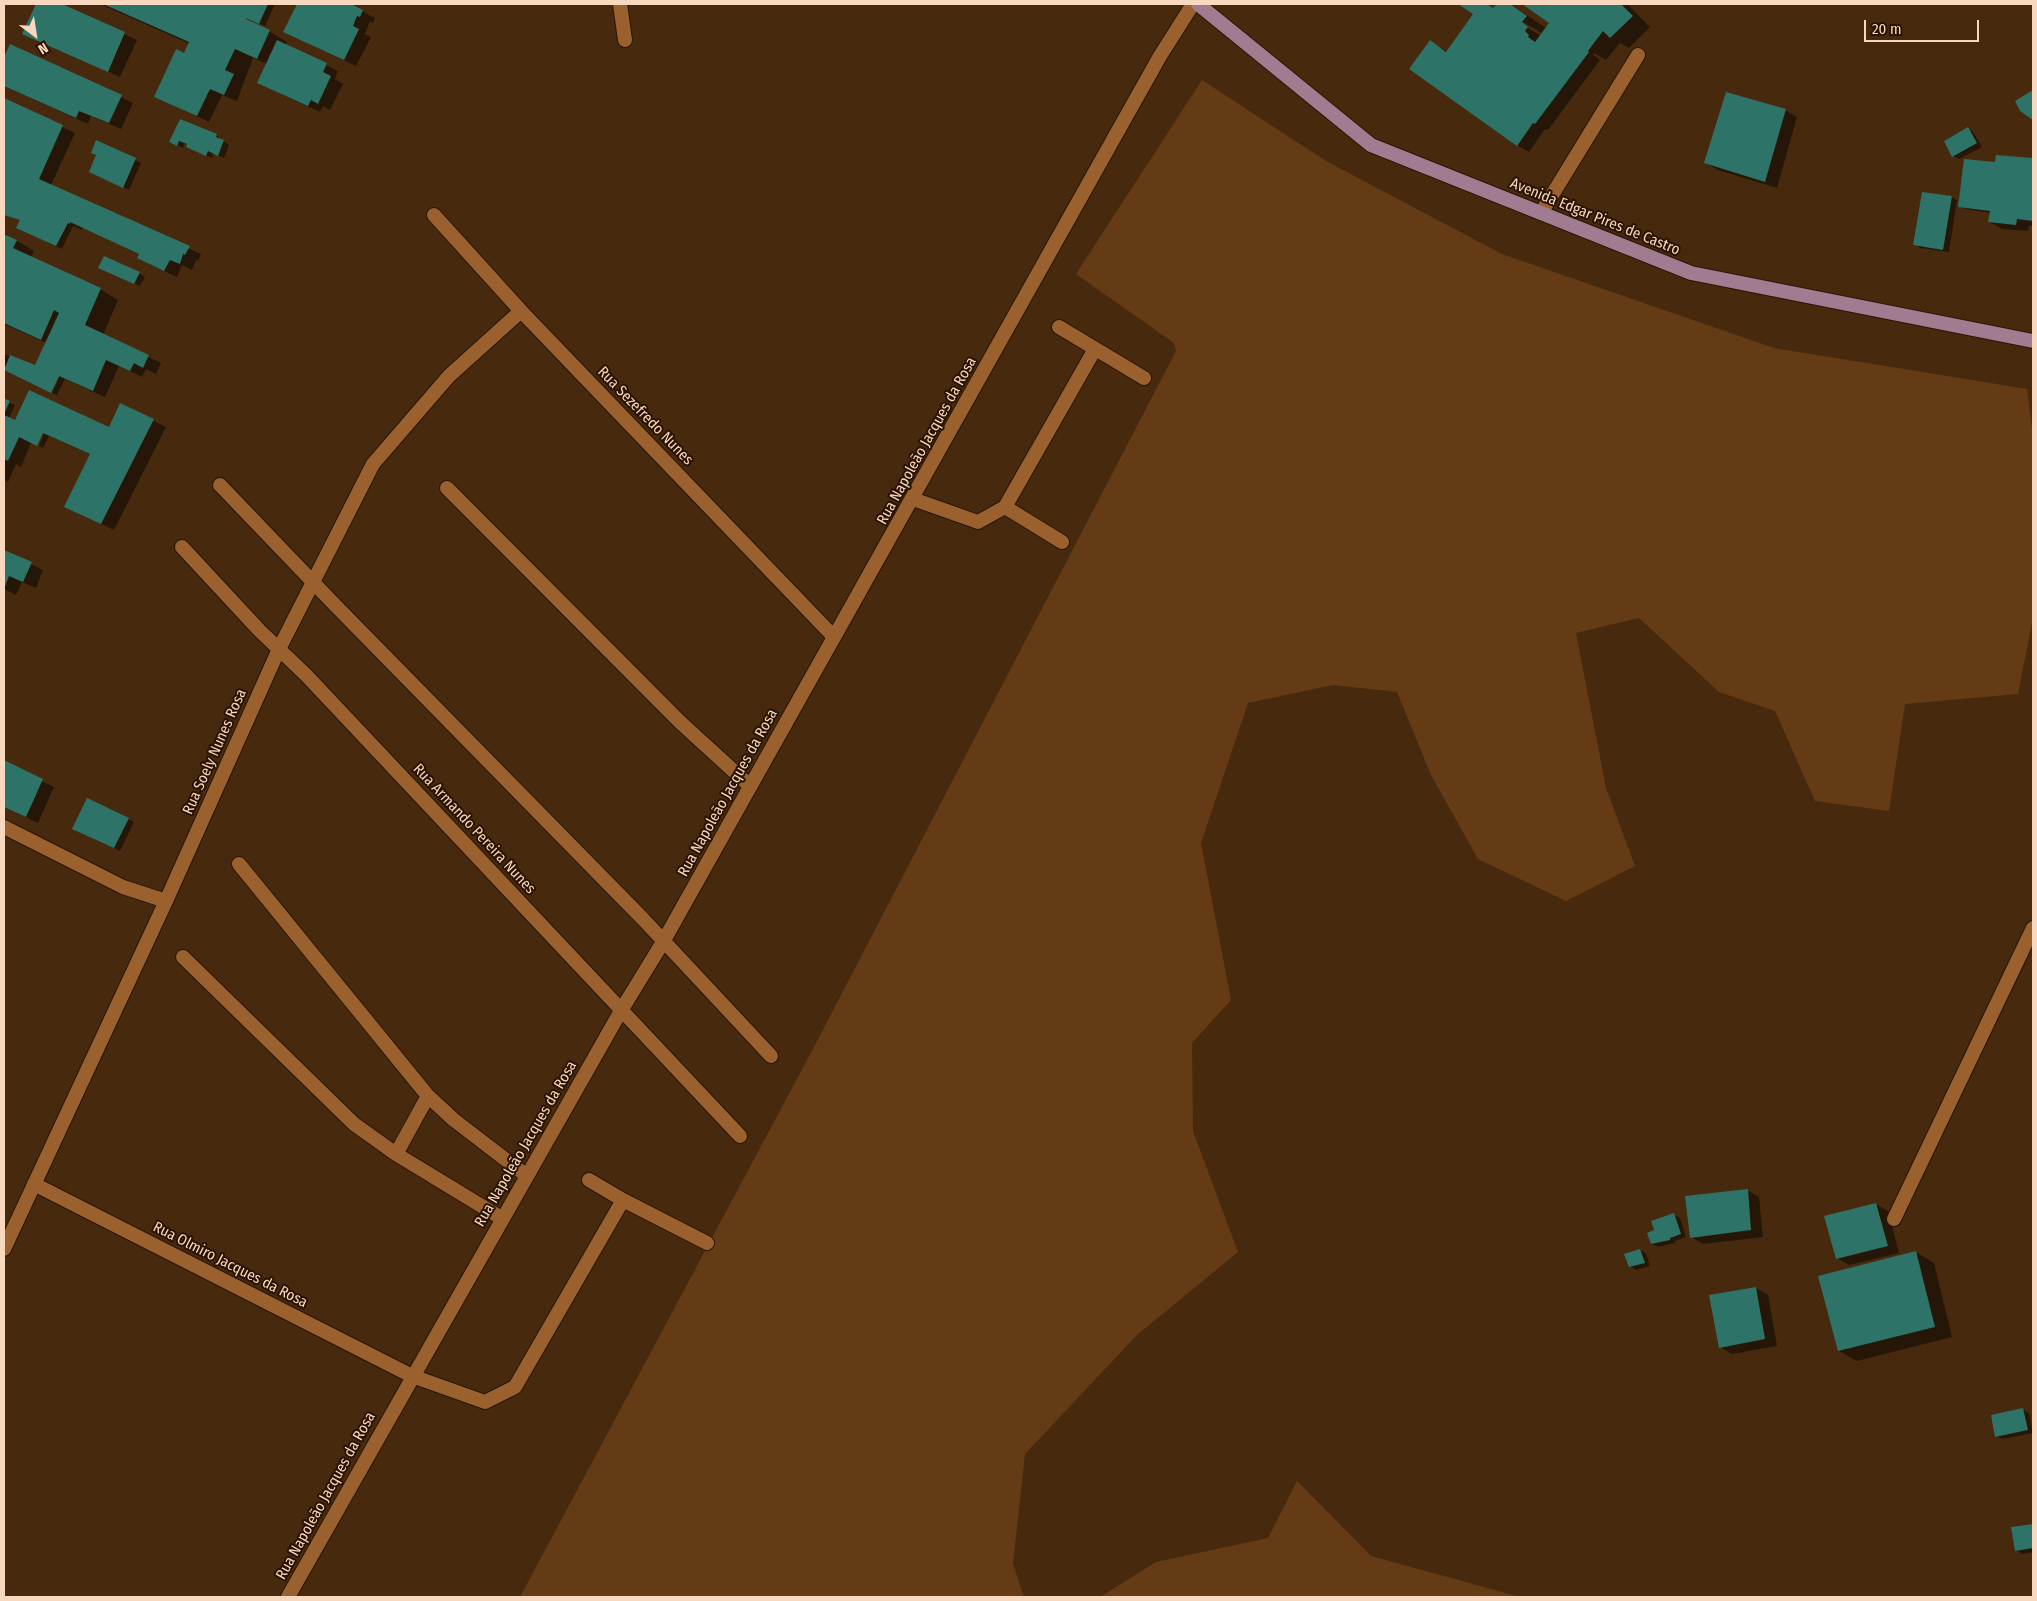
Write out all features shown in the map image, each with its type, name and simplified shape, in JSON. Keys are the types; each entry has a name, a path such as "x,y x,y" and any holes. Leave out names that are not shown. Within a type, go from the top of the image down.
{"main road":[{"name":"Avenida Edgar Pires de Castro","path":"1198,4 1370,145 1692,273 2033,341"}],"street":[{"path":"620,4 625,40"},
{"name":"Rua Napoleão Jacques da Rosa","path":"288,1597 622,1008 663,942 1160,56 1193,4"},
{"path":"1541,213 1638,54"},
{"name":"Rua Sezefredo Nunes","path":"434,216 521,311 834,637"},
{"name":"Rua Soely Nunes Rosa","path":"4,1249 166,901 279,649 373,464 449,376 521,311"},
{"path":"1059,327 1144,378"},
{"path":"913,499 978,522 1005,507 1095,349"},
{"path":"220,485 643,919 771,1056"},
{"path":"448,488 680,722 750,786"},
{"path":"1005,507 1062,542"},
{"name":"Rua Armando Pereira Nunes","path":"182,547 622,1008 740,1136"},
{"path":"4,827 123,887 166,901"},
{"path":"239,864 428,1096 454,1120 527,1176"},
{"path":"1894,1218 2033,928"},
{"path":"184,957 354,1124 396,1154 502,1219"},
{"path":"396,1154 428,1096"},
{"path":"589,1180 623,1200 707,1243"},
{"name":"Rua Olmiro Jacques da Rosa","path":"34,1184 412,1376 485,1402 515,1387 623,1200"}],"shaded area":[{"path":"1202,80 1326,161 1502,254 1774,348 2027,389 2033,437 2033,618 2018,694 1905,704 1889,811 1815,801 1775,711 1719,692 1639,618 1576,633 1606,788 1635,866 1566,901 1478,859 1431,775 1397,692 1333,685 1248,703 1201,843 1231,1000 1192,1043 1193,1131 1238,1252 1137,1335 1025,1454 1013,1564 1024,1597 520,1597 814,1047 1176,351 1174,343 1076,274"},
{"path":"1297,1481 1371,1556 1520,1597 1100,1597 1156,1562 1268,1538"}],"building":[{"path":"36,4 62,4 125,32 108,72 22,34"},
{"path":"103,4 268,4 259,24 246,19 270,30 257,59 235,49 225,70 234,74 224,95 210,89 197,116 154,97 176,49 184,53 189,42"},
{"path":"297,4 351,4 363,10 360,17 357,16 353,26 359,29 344,60 283,32"},
{"path":"1458,4 1487,4 1493,8 1497,4 1510,4 1527,16 1522,22 1528,27 1525,31 1529,35 1528,37 1535,42 1549,23 1522,4 1621,4 1633,16 1610,38 1603,31 1517,146 1409,69 1430,40 1446,52 1473,14"},
{"path":"277,40 327,63 323,72 331,76 318,104 311,100 308,106 257,83"},
{"path":"10,44 122,95 109,123 79,111 76,118 4,86 4,57"},
{"path":"2033,90 2033,120 2020,111 2015,101"},
{"path":"1726,92 1786,109 1765,182 1704,163"},
{"path":"4,98 63,125 39,179 190,246 185,255 183,254 180,264 170,260 164,271 137,258 139,254 70,222 56,246 16,228 20,220 4,215"},
{"path":"180,119 217,134 216,137 224,140 218,156 208,151 206,156 186,147 187,144 179,141 177,146 169,142"},
{"path":"1968,127 1977,143 1952,157 1944,141"},
{"path":"96,140 136,158 123,188 89,172 96,155 91,153"},
{"path":"1996,155 2033,158 2033,221 2017,219 2016,225 1988,222 1990,211 1958,207 1964,159 1995,162"},
{"path":"1922,192 1952,196 1943,250 1913,245"},
{"path":"4,234 17,240 13,248 101,288 85,325 149,355 143,368 134,363 130,371 106,360 93,391 59,376 51,393 4,370 10,355 35,365 59,313 54,310 41,340 4,323"},
{"path":"104,256 140,272 134,284 98,268"},
{"path":"29,390 109,427 120,403 154,419 101,524 64,507 90,454 43,433 37,446 19,437 8,461 4,459 4,415 15,420"},
{"path":"4,398 10,401 4,414"},
{"path":"4,550 32,562 23,582 9,576 4,589"},
{"path":"4,760 43,779 26,817 4,807"},
{"path":"87,798 129,818 114,848 72,829"},
{"path":"1748,1189 1751,1230 1690,1238 1685,1196"},
{"path":"1876,1203 1888,1246 1836,1259 1824,1216"},
{"path":"1674,1213 1681,1234 1670,1238 1670,1240 1651,1244 1647,1233 1654,1230 1651,1221"},
{"path":"1640,1249 1645,1263 1629,1267 1624,1254"},
{"path":"1916,1251 1935,1327 1838,1351 1818,1276"},
{"path":"1756,1287 1765,1339 1719,1348 1709,1295"},
{"path":"2023,1408 2028,1430 1995,1437 1991,1415"},
{"path":"2033,1524 2033,1548 2015,1551 2011,1527"}]}
